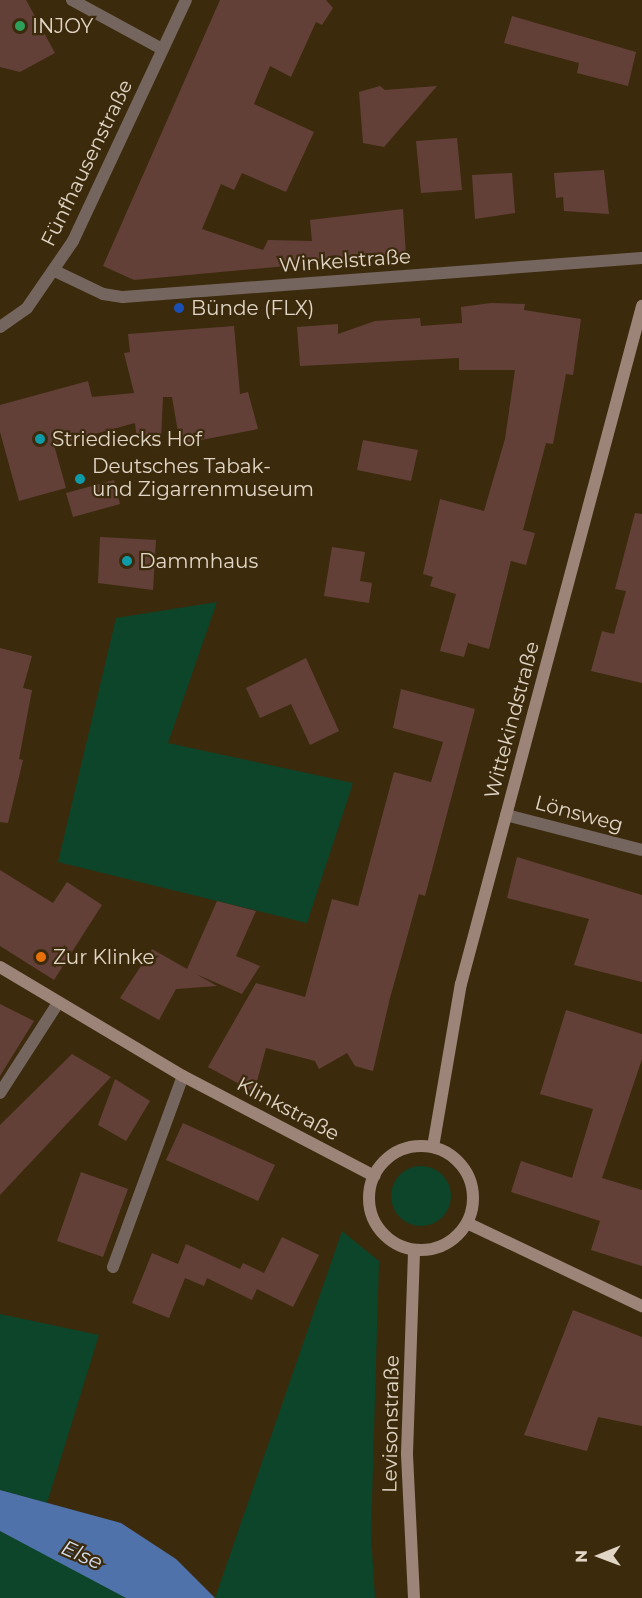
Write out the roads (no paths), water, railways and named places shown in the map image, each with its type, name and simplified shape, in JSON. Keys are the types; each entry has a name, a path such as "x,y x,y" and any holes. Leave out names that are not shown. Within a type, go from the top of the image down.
{"main road":[{"name":"Wittekindstraße","path":"433,1147 461,984 642,306"},
{"name":"Klinkstraße","path":"0,967 183,1076 374,1176"},
{"path":"433,1147 455,1158 470,1177 473,1208 467,1223 445,1245 414,1250 385,1237 375,1223 369,1208 374,1176 398,1151 433,1147"},
{"path":"467,1223 642,1306"},
{"name":"Levisonstraße","path":"414,1250 407,1453 414,1598"}],"street":[{"path":"72,0 162,49"},
{"name":"Fünfhausenstraße","path":"0,327 27,308 55,271 186,0"},
{"name":"Winkelstraße","path":"55,271 104,294 123,297 642,258"},
{"name":"Lönsweg","path":"507,815 642,850"},
{"path":"0,1093 58,1003"},
{"path":"113,1267 183,1076"}],"water":[{"name":"Else","path":"0,1490 121,1523 176,1559 215,1598 126,1598 0,1531"}],"place":[{"name":"INJOY","path":"20,26"},
{"name":"Bünde (FLX)","path":"179,308"},
{"name":"Striediecks Hof","path":"40,439"},
{"name":"Deutsches Tabak- und Zigarrenmuseum","path":"80,479"},
{"name":"Dammhaus","path":"127,561"},
{"name":"Zur Klinke","path":"41,957"}]}
